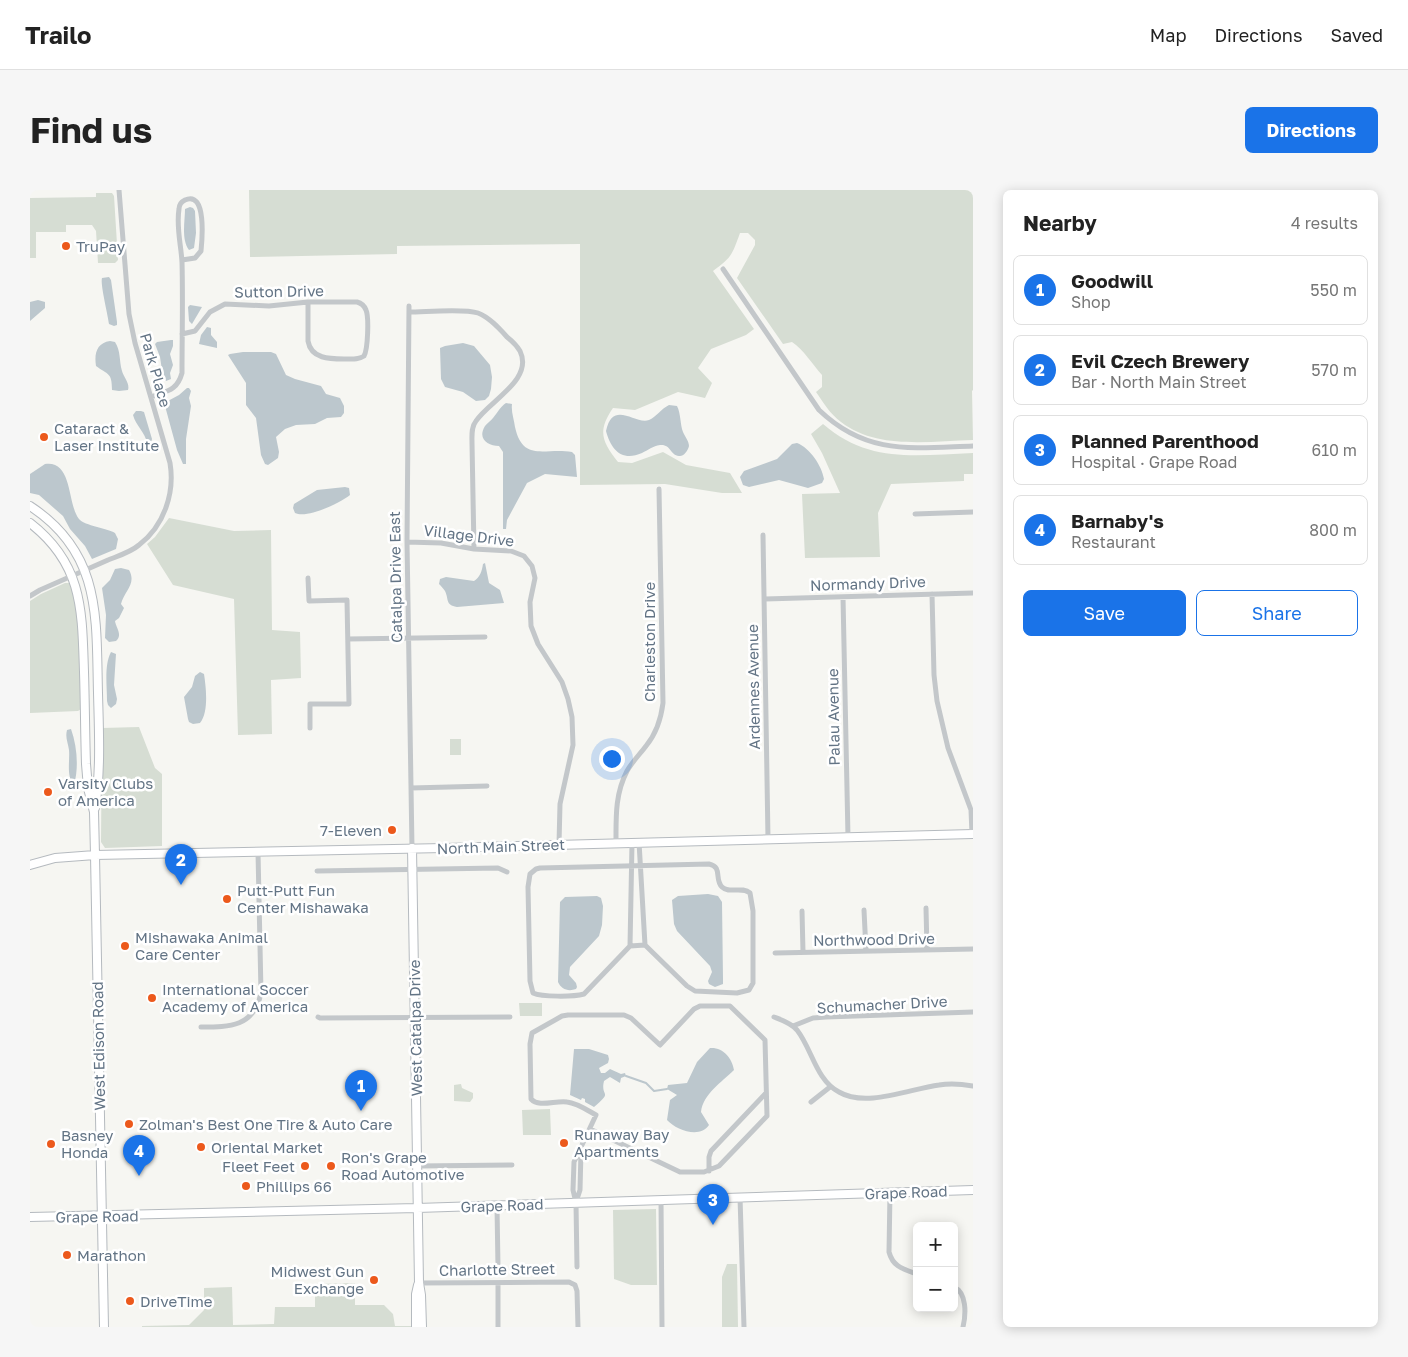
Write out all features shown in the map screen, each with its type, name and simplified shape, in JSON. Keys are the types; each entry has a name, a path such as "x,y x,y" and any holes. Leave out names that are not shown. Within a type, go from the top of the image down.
{"main road":[{"path":"30,506 48,520 72,547 85,570 92,593 96,619 99,764 94,812"},
{"path":"30,523 56,547 66,563 76,587 82,613 86,764 88,788 94,812"},
{"name":"West Edison Road","path":"94,812 104,1327"},
{"name":"North Main Street","path":"30,864 55,858 95,855 973,834"},
{"name":"West Catalpa Drive","path":"412,848 418,1283"},
{"name":"Grape Road","path":"30,1217 497,1206 973,1190"},
{"path":"416,1327 418,1283"},
{"path":"418,1283 421,1295 422,1327"}],"street":[{"name":"Park Place","path":"30,596 139,546 160,522 166,510 171,488 171,470 128,314 119,190"},
{"path":"151,397 171,390 179,383 182,374 182,260 178,239 179,205 185,199 193,198 202,207 201,251 195,258 182,260"},
{"path":"723,269 819,410 834,424 866,441 892,447 973,446"},
{"name":"Sutton Drive","path":"182,334 195,331 210,312 225,304 270,306 308,302 359,302 367,312 367,349 363,357 355,359 326,358 318,355 311,349 308,341 308,302"},
{"name":"Catalpa Drive East","path":"409,306 407,542 412,848"},
{"path":"409,312 476,312 491,321 520,352 522,364 516,380 475,422 472,434 474,549"},
{"name":"Charleston Drive","path":"616,843 616,800 621,784 631,764 652,738 660,720 663,703 660,489"},
{"path":"915,514 973,512"},
{"name":"Ardennes Avenue","path":"763,535 768,839"},
{"name":"Village Drive","path":"407,542 441,542 474,549 506,550 518,553 528,560 535,572 530,608 531,626 538,644 562,682 572,717 573,745 560,804 559,844"},
{"path":"308,578 309,602 347,600 349,704 310,704 310,728"},
{"name":"Normandy Drive","path":"765,599 973,593"},
{"path":"932,594 934,675 937,701 948,748 971,810 973,834"},
{"name":"Palau Avenue","path":"843,597 848,837"},
{"path":"348,639 485,637"},
{"path":"411,788 487,786"},
{"path":"636,842 632,866 630,946 584,994 541,995 533,993 530,981 528,887 530,874 536,869 540,868 632,866 640,866 712,864 718,870 719,883 723,888 726,890 742,889 750,893 753,911 752,988 737,993 695,991 687,986 645,946 640,866 636,842"},
{"path":"201,1027 226,1027 245,1021 253,1013 260,1001 258,852"},
{"path":"317,871 498,868 507,872"},
{"path":"926,908 927,950"},
{"path":"864,910 866,951"},
{"path":"802,911 803,952"},
{"path":"630,946 645,946"},
{"name":"Northwood Drive","path":"775,953 973,949"},
{"path":"577,1267 576,1203 580,1190 580,1162 583,1143 596,1115 581,1106 566,1102 534,1102 531,1098 530,1044 532,1033 562,1016 613,1014 628,1016 660,1045 694,1009 700,1006 730,1006 765,1040 767,1116 719,1166 710,1171 680,1172 590,1129"},
{"name":"Schumacher Drive","path":"792,1026 812,1018 973,1012"},
{"path":"318,1017 510,1017"},
{"path":"774,1017 797,1030 822,1075 830,1086 845,1096 860,1099 939,1085 960,1084 973,1086"},
{"path":"811,1102 830,1086"},
{"path":"710,1171 709,1157 711,1151 766,1093"},
{"path":"417,1166 512,1165"},
{"path":"890,1192 891,1259 900,1268 913,1273"},
{"path":"740,1197 744,1327"},
{"path":"661,1200 662,1327"},
{"path":"497,1206 498,1268"},
{"name":"Charlotte Street","path":"418,1283 565,1281 575,1285 577,1292 578,1327"},
{"path":"498,1283 498,1327"},
{"path":"958,1290 962,1294 963,1327"}],"shaded area":[{"path":"249,190 973,190 973,440 904,442 887,440 855,431 837,419 816,392 822,387 822,375 796,345 792,342 783,344 737,278 755,245 755,240 748,233 740,233 731,255 713,271 754,329 746,335 711,349 698,368 712,383 705,398 678,392 635,410 613,408 603,430 605,442 618,462 632,463 663,452 686,465 730,473 742,493 722,493 665,484 580,485 580,244 397,246 397,254 250,257"},
{"path":"96,193 112,193 114,196 118,260 115,263 98,263 96,231 92,225 66,225 66,232 36,232 36,258 30,258 30,198 96,197"},
{"path":"190,207 195,211 196,233 194,248 189,250 185,241 184,230 185,209"},
{"path":"109,277 117,322 117,325 114,326 109,324 102,286 102,278"},
{"path":"38,300 45,302 45,308 30,321 30,302"},
{"path":"190,305 202,307 192,324 189,321 188,307"},
{"path":"207,327 211,328 211,335 217,342 217,348 199,344 201,335"},
{"path":"173,340 170,354 173,365 170,373 171,379 166,381 163,377 160,357 155,344 157,342"},
{"path":"110,341 115,342 118,349 123,374 128,383 128,390 112,390 110,377 96,366 97,349 102,344"},
{"path":"463,343 474,346 490,365 491,389 489,396 485,400 476,401 463,392 445,387 441,379 440,348"},
{"path":"243,352 271,352 276,354 286,375 321,386 326,394 340,398 344,406 344,413 341,417 327,418 315,424 296,425 285,429 276,437 279,452 278,458 268,465 265,464 261,455 256,418 246,405 246,383 228,355"},
{"path":"187,388 191,391 189,398 191,406 186,439 186,464 183,464 177,450 165,406 166,402"},
{"path":"506,403 512,404 515,427 523,445 536,451 572,452 575,455 577,477 545,474 527,483 507,520 506,529 503,529 503,452 499,446 491,445 485,441 482,435 485,426"},
{"path":"669,405 677,406 681,426 688,442 689,446 684,455 674,454 664,445 655,446 642,453 629,456 623,455 614,449 606,431 609,422 614,416 625,415 643,421 649,420"},
{"path":"136,411 144,412 152,439 151,443 147,443 134,419 133,415"},
{"path":"823,424 840,437 858,446 876,451 913,455 973,453 973,474 964,474 964,481 891,484 878,513 880,557 805,558 802,494 840,493 811,434"},
{"path":"797,443 811,453 818,463 824,479 822,483 808,488 779,480 749,487 743,485 740,477 744,471 777,459 792,444"},
{"path":"45,464 54,465 65,476 75,512 79,519 115,533 118,539 116,549 92,559 63,516 39,495 30,493 30,474"},
{"path":"349,488 350,495 339,502 307,514 295,513 294,504 317,490"},
{"path":"169,518 234,531 271,530 272,630 300,632 301,678 271,680 272,734 238,735 234,599 173,585 147,544 155,537"},
{"path":"485,563 489,583 500,590 504,603 457,607 451,605 445,591 439,584 440,579 446,577 474,581 479,576"},
{"path":"115,569 129,570 132,579 121,604 124,608 119,618 115,621 118,639 109,642 105,638 106,615 102,588 110,580"},
{"path":"65,583 70,583 72,587 79,620 81,709 78,711 30,713 30,601"},
{"path":"111,652 116,654 114,685 117,699 116,704 111,708 107,701 106,676 107,663"},
{"path":"200,672 204,674 206,706 200,723 193,724 188,719 184,697 192,687 195,676"},
{"path":"139,727 155,768 162,774 162,846 105,848 101,842 102,728"},
{"path":"71,729 77,757 74,785 69,773 69,750 66,735 67,730"},
{"path":"450,739 461,739 461,755 450,755"},
{"path":"708,894 718,896 722,902 723,984 715,987 709,984 708,981 712,972 710,966 677,931 674,924 672,900 678,896"},
{"path":"597,896 601,898 603,906 602,925 599,936 570,967 569,975 576,983 576,989 565,989 558,982 560,902 565,897"},
{"path":"519,1003 542,1003 542,1016 520,1016"},
{"path":"710,1048 723,1051 731,1061 734,1070 709,1094 702,1106 701,1112 709,1125 700,1132 688,1132 676,1127 667,1120 670,1100 677,1095 667,1089 668,1085 687,1083 697,1062"},
{"path":"574,1049 589,1049 608,1055 608,1063 599,1068 601,1073 605,1073 610,1069 621,1074 625,1073 626,1076 621,1078 620,1083 610,1077 604,1081 605,1096 594,1107 585,1102 585,1099 582,1098 581,1100 570,1095"},
{"path":"461,1084 462,1088 473,1093 473,1098 470,1102 454,1101 454,1085"},
{"path":"550,1109 551,1135 523,1135 522,1110"},
{"path":"656,1209 657,1285 631,1285 614,1279 613,1210"},
{"path":"727,1264 737,1264 738,1327 722,1327 722,1277"},
{"path":"355,1283 355,1305 384,1305 393,1314 395,1326 411,1327 142,1327 189,1325 204,1310 204,1288 232,1287 233,1325 274,1324 275,1307 315,1307 315,1284"}],"waterway":[{"path":"626,1076 646,1083 654,1091 667,1089"}],"place":[{"name":"TruPay","path":"66,246"},
{"name":"Cataract & Laser Institute","path":"44,437"},
{"name":"Varsity Clubs of America","path":"48,792"},
{"name":"7-Eleven","path":"392,830"},
{"name":"Evil Czech Brewery","path":"181,885"},
{"name":"Putt-Putt Fun Center Mishawaka","path":"227,899"},
{"name":"Mishawaka Animal Care Center","path":"125,946"},
{"name":"International Soccer Academy of America","path":"152,998"},
{"name":"Goodwill","path":"361,1111"},
{"name":"Zolman's Best One Tire & Auto Care","path":"129,1124"},
{"name":"Runaway Bay Apartments","path":"564,1143"},
{"name":"Basney Honda","path":"51,1144"},
{"name":"Oriental Market","path":"201,1147"},
{"name":"Fleet Feet","path":"305,1166"},
{"name":"Ron's Grape Road Automotive","path":"331,1166"},
{"name":"Barnaby's","path":"139,1176"},
{"name":"Phillips 66","path":"246,1186"},
{"name":"Planned Parenthood","path":"713,1225"},
{"name":"Marathon","path":"67,1255"},
{"name":"Midwest Gun Exchange","path":"374,1280"},
{"name":"DriveTime","path":"130,1301"}]}
